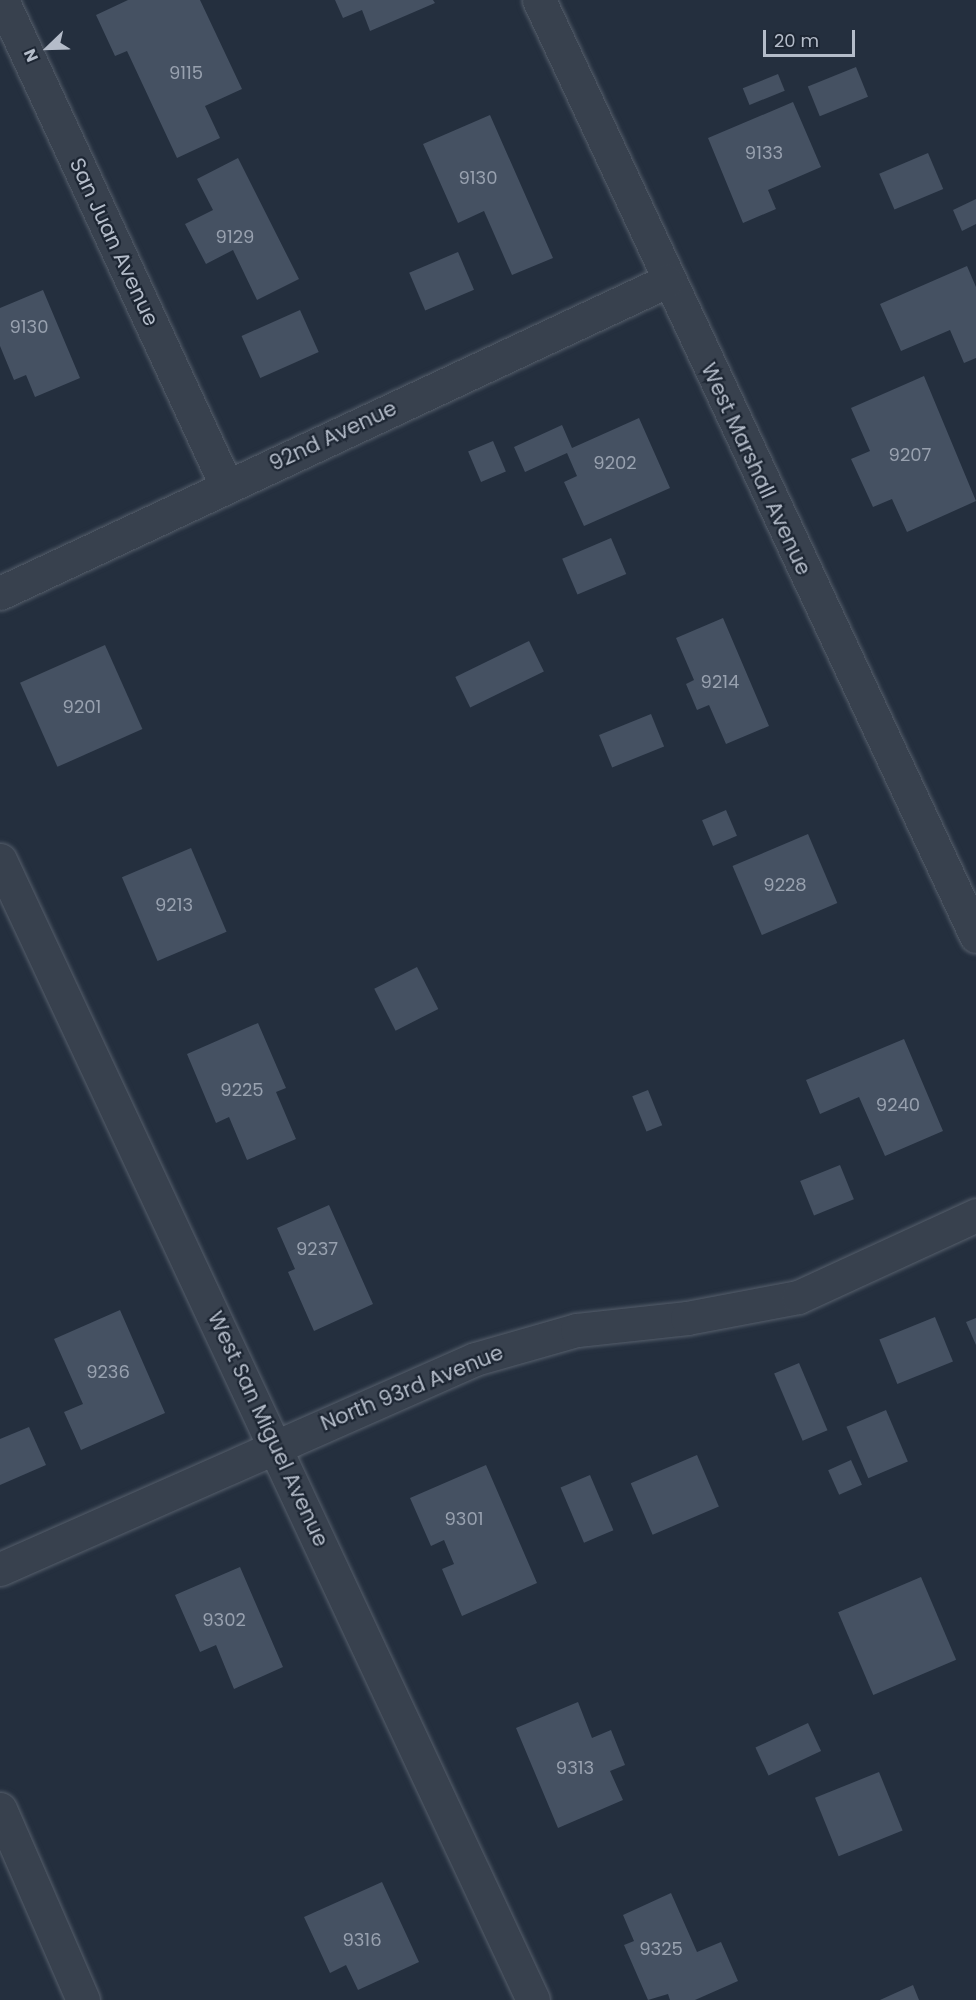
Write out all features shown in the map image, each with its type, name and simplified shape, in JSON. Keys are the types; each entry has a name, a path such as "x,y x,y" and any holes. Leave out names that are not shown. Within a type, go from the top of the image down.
{"street":[{"name":"San Juan Avenue","path":"2,0 226,485"},
{"name":"West Marshall Avenue","path":"539,0 667,281 976,936"},
{"name":"92nd Avenue","path":"0,593 226,485 667,281"},
{"name":"West San Miguel Avenue","path":"0,860 275,1443 533,2000"},
{"name":"North 93rd Avenue","path":"0,1569 275,1443 475,1359 577,1330 687,1318 798,1297 976,1215"},
{"path":"0,1809 84,2000"}],"building":[{"path":"128,0 200,0 242,89 205,106 220,138 177,158 127,51 115,56 96,15"},
{"path":"335,0 433,0 435,3 370,31 362,10 343,18"},
{"path":"856,67 868,97 820,116 808,86"},
{"path":"778,74 785,91 750,105 743,88"},
{"path":"793,102 821,167 768,190 776,209 743,223 708,138"},
{"path":"490,115 553,258 512,275 484,211 458,223 423,144"},
{"path":"928,153 943,189 894,210 879,174"},
{"path":"238,158 299,279 257,300 233,250 206,264 185,224 213,210 197,179"},
{"path":"976,199 976,224 962,231 953,210"},
{"path":"458,252 474,290 425,310 409,273"},
{"path":"967,266 976,287 976,358 964,363 950,330 901,351 880,304"},
{"path":"43,290 80,378 35,397 26,375 14,380 0,346 0,308"},
{"path":"300,310 319,352 260,378 242,336"},
{"path":"924,376 976,501 907,532 892,499 873,507 851,459 870,451 851,408"},
{"path":"639,418 670,488 584,526 564,482 577,476 567,453 525,472 514,447 562,425 572,448"},
{"path":"493,441 506,471 481,482 468,452"},
{"path":"611,538 626,574 577,595 562,559"},
{"path":"723,618 769,726 726,744 709,705 697,710 686,684 694,680 676,638"},
{"path":"529,641 544,672 470,708 455,677"},
{"path":"105,645 142,729 57,767 20,683"},
{"path":"651,714 664,746 612,767 599,735"},
{"path":"726,810 737,836 713,846 702,820"},
{"path":"808,834 837,903 762,935 733,866"},
{"path":"191,848 227,932 158,961 122,877"},
{"path":"417,967 438,1009 396,1031 374,989"},
{"path":"258,1023 286,1088 276,1092 296,1139 247,1160 229,1117 216,1123 187,1054"},
{"path":"904,1039 943,1131 885,1156 859,1097 820,1114 806,1080"},
{"path":"648,1090 662,1125 646,1132 632,1096"},
{"path":"840,1165 854,1199 814,1215 800,1181"},
{"path":"329,1205 373,1304 314,1331 288,1272 295,1269 277,1228"},
{"path":"120,1310 165,1413 81,1450 64,1412 83,1404 54,1339"},
{"path":"935,1317 953,1362 897,1384 879,1339"},
{"path":"976,1318 976,1345 966,1322"},
{"path":"799,1363 828,1430 803,1441 774,1374"},
{"path":"886,1410 908,1462 868,1478 846,1427"},
{"path":"29,1427 46,1465 0,1485 0,1439"},
{"path":"697,1455 719,1507 653,1535 631,1483"},
{"path":"851,1460 862,1485 839,1495 828,1470"},
{"path":"486,1465 537,1583 462,1616 442,1569 454,1564 444,1540 431,1546 410,1498"},
{"path":"590,1475 613,1530 584,1543 561,1488"},
{"path":"240,1567 283,1667 234,1689 216,1645 200,1652 175,1595"},
{"path":"921,1577 956,1660 873,1695 838,1612"},
{"path":"578,1702 592,1738 611,1730 625,1765 610,1771 623,1800 558,1828 516,1728"},
{"path":"808,1723 821,1751 769,1776 755,1748"},
{"path":"879,1772 903,1830 839,1856 815,1798"},
{"path":"382,1882 419,1962 358,1990 346,1965 330,1973 304,1917"},
{"path":"671,1893 697,1952 721,1942 738,1981 695,2000 670,2000 668,1994 648,2000 624,1945 634,1941 623,1915"},
{"path":"913,1985 919,2000 880,2000"}]}
